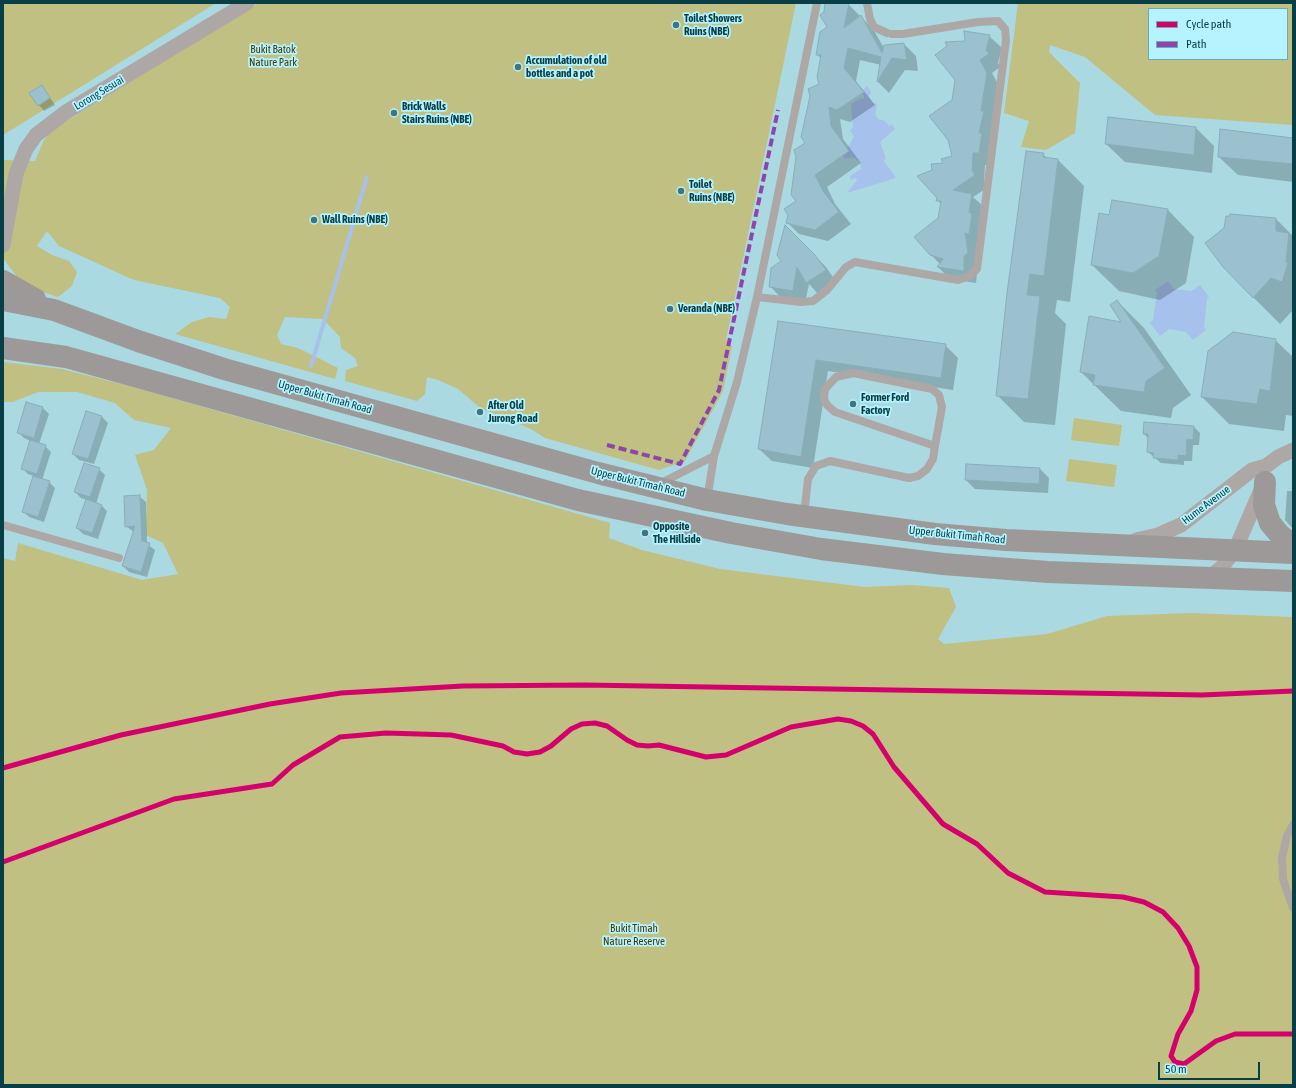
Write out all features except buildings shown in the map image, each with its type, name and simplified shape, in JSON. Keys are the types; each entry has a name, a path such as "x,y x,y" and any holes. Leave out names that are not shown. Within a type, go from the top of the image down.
{"highway":[{"path":"3,281 54,310"},
{"name":"Upper Bukit Timah Road","path":"3,300 54,310 138,341 224,369 598,473 707,500 795,515 935,534 1036,543 1120,545 1293,553"},
{"path":"3,348 66,357 578,500 686,524 821,549 943,564 1048,572 1293,581"},
{"path":"383,413 381,422 384,440 395,449"},
{"path":"1265,474 1264,505 1270,523 1280,535 1293,545"},
{"path":"795,515 823,536 825,539 821,549"},
{"path":"1006,540 1045,554 1050,560 1048,572"}],"street":[{"name":"Lorong Sesuai","path":"3,245 4,226 16,174 26,150 36,135 66,112 247,3"},
{"name":"Hume Avenue","path":"1120,545 1158,535 1181,525 1252,470 1265,474 1278,457 1293,450"},
{"path":"1210,577 1222,567 1234,550 1265,474"}],"lane":[{"path":"707,500 714,456 737,382 757,297 818,3"},
{"path":"757,297 801,302 813,301 827,290 846,267 855,262 958,280 970,276 976,269 1006,40 1005,29 998,22 978,22 903,34 889,33 874,27 870,19 867,3"},
{"path":"795,515 808,479 816,466 830,461 909,478 918,476 927,469 933,459 942,406 939,396 932,389 853,373 836,377 825,389 824,399 827,406 835,412 935,446"},
{"path":"655,487 714,456"},
{"path":"3,525 119,558"},
{"path":"1293,825 1287,836 1282,857 1283,878 1293,908"}],"green space":[{"path":"3,3 216,3 3,135"},
{"name":"Bukit Batok Nature Park","path":"258,3 796,3 726,340 732,346 723,391 685,461 659,470 545,438 531,429 480,408 458,389 427,377 425,394 417,401 345,381 346,370 358,366 355,358 341,348 340,337 323,319 285,317 277,335 281,344 298,348 338,368 335,379 175,334 192,322 209,317 226,319 230,307 220,298 134,280 59,246 47,231 37,246 52,255 69,261 77,272 72,286 58,297 31,288 17,277 3,258 3,160 35,161 44,140 52,130"},
{"path":"1018,3 1293,3 1293,125 1155,115 1085,57 1050,45 1049,52 1080,83 1075,133 1046,150 1021,147 1029,121 1004,113"},
{"name":"Bukit Timah Nature Reserve","path":"3,362 62,369 137,388 610,523 609,538 642,550 720,569 865,587 912,585 949,588 956,607 938,639 944,644 1047,634 1107,616 1191,613 1293,617 1293,1085 3,1085 3,558 15,561 18,543 142,580 178,574 163,543 146,535 147,490 135,455 154,450 171,428 134,420 115,403 77,392 38,392 13,402 3,402"},
{"path":"1074,418 1122,425 1119,446 1071,440"},
{"path":"1069,459 1117,465 1114,487 1066,481"}],"water":[{"path":"867,86 871,92 869,96 872,102 877,104 875,114 878,119 885,121 889,126 892,124 895,129 880,142 886,158 884,161 896,178 847,193 857,180 856,178 851,180 850,176 861,169 860,162 852,157 845,159 843,156 854,137 850,130 853,128 851,104 861,98 864,99 864,95 861,93"},
{"path":"1168,281 1174,289 1192,291 1200,285 1209,297 1207,299 1204,327 1206,330 1193,340 1186,332 1169,329 1160,336 1150,323 1153,320 1157,293 1155,290"}],"waterway":[{"path":"311,366 367,177"}],"marked path":[{"path":"607,445 680,464 719,390 778,110"}],"cycle path":[{"path":"3,768 121,735 270,704 341,693 463,686 584,685 1202,695 1293,691"},
{"path":"3,862 174,799 272,784 293,765 340,737 386,733 451,735 503,746 514,752 527,754 540,752 551,746 571,729 582,724 595,723 607,726 637,745 659,745 706,757 726,755 791,727 838,719 851,721 863,726 873,734 894,767 943,824 977,844 1008,873 1045,892 1123,897 1144,902 1163,912 1178,928 1189,946 1197,967 1197,990 1191,1011 1178,1034 1171,1056 1175,1062 1184,1064 1216,1041 1235,1034 1293,1034"}],"place":[{"name":"Toilet Showers Ruins (NBE)","path":"676,25"},
{"name":"Accumulation of old bottles and a pot","path":"518,67"},
{"name":"Brick Walls Stairs Ruins (NBE)","path":"394,113"},
{"name":"Toilet Ruins (NBE)","path":"681,191"},
{"name":"Wall Ruins (NBE)","path":"314,220"},
{"name":"Veranda (NBE)","path":"670,309"},
{"name":"Former Ford Factory","path":"853,404"},
{"name":"After Old Jurong Road","path":"480,412"},
{"name":"Opposite The Hillside","path":"645,533"}]}
